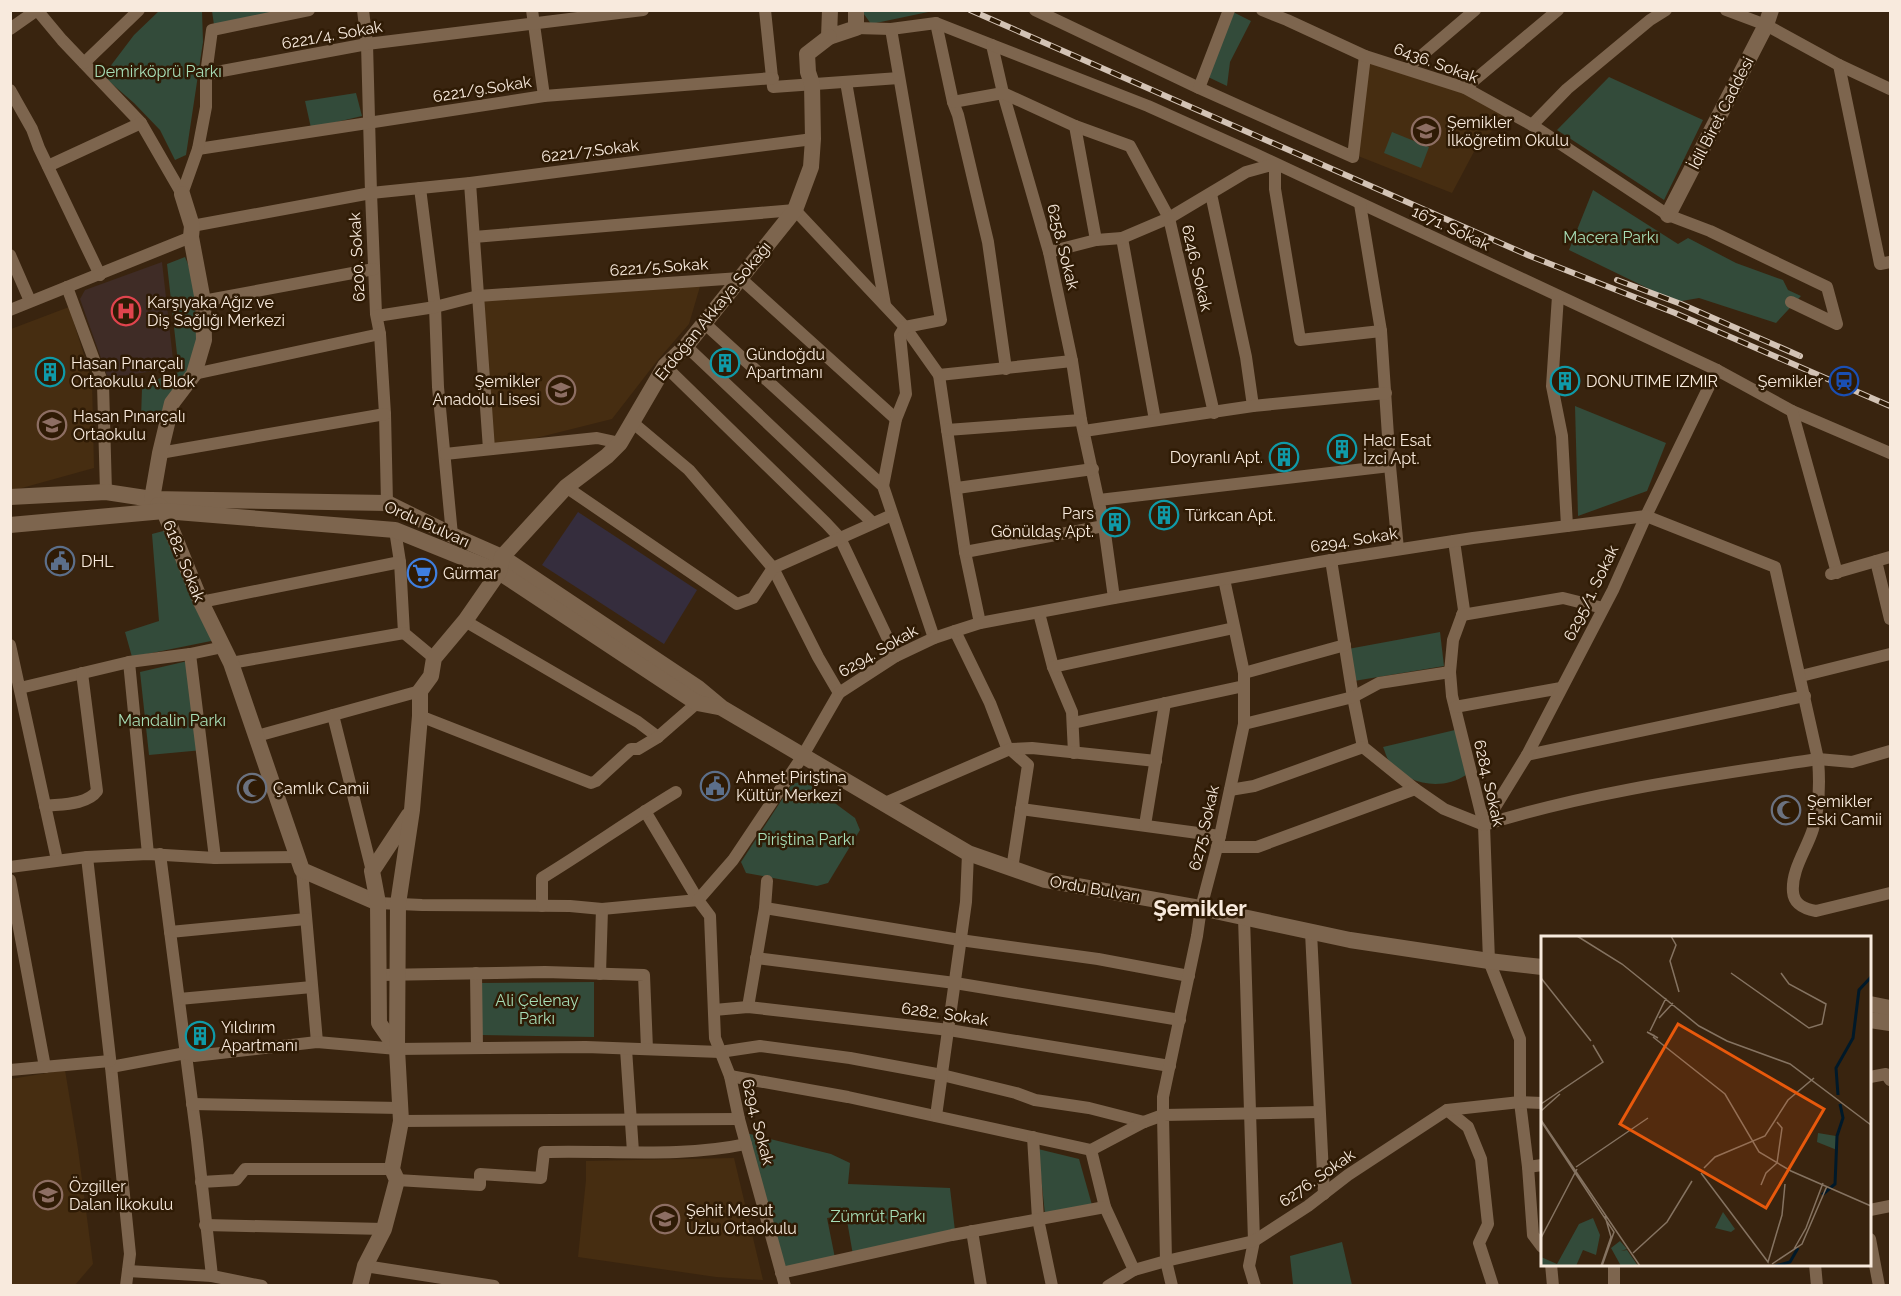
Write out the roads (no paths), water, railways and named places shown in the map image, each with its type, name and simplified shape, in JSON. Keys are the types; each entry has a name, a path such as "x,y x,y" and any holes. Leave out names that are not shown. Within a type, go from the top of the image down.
{"street":[{"path":"84,63 140,10"},
{"path":"182,194 198,149 206,107 206,74 212,30 285,13 309,10"},
{"name":"6200. Sokak","path":"363,10 367,44 374,269 386,414 387,503"},
{"path":"532,10 544,96"},
{"name":"6221/4. Sokak","path":"206,74 367,44 534,24 579,14 643,10"},
{"path":"765,10 773,87 899,78"},
{"path":"830,10 829,37 856,28 891,29 936,23 992,45"},
{"path":"856,10 856,28"},
{"path":"1035,10 1199,88 1353,157 1365,56"},
{"path":"1199,88 1229,10"},
{"name":"6436. Sokak","path":"1262,10 1290,15 1365,56 1465,88 1532,125 1668,215 1710,231 1827,287 1837,324 1791,302"},
{"path":"1407,68 1475,10"},
{"path":"1465,88 1558,10"},
{"path":"1532,125 1567,89 1647,15 1666,10"},
{"path":"1726,10 1768,18 1839,65 1890,89"},
{"path":"10,29 37,11 141,123 182,194 192,232 203,301 204,340 194,374 172,403 160,453 158,505"},
{"name":"İdil Biret Caddesi","path":"1668,215 1768,18"},
{"path":"936,23 988,242 1006,369"},
{"path":"891,29 941,321 905,327 900,335 906,394 896,419 883,486 934,638"},
{"name":"Erdoğan Akkaya Sokağı","path":"360,1286 365,1266 384,1228 394,1175 400,1114 397,1049 398,904 412,810 420,692 431,676 434,658 465,621 501,565 566,487 607,456 620,443 664,366 686,346 795,210 811,167 812,84 808,72 807,54 829,37"},
{"name":"6258. Sokak","path":"992,45 1003,93 1049,252 1104,526 1114,598"},
{"name":"1671. Sokak","path":"992,45 1148,106 1718,370 1792,411 1890,453"},
{"path":"1839,65 1880,264 1890,262"},
{"name":"6221/9.Sokak","path":"198,149 544,96 772,78"},
{"path":"846,82 885,305"},
{"path":"10,90 32,129 100,275"},
{"path":"953,102 1003,93"},
{"name":"6246. Sokak","path":"1003,93 1075,126 1130,146 1169,218 1214,413"},
{"path":"48,166 141,123"},
{"path":"1075,126 1096,240"},
{"name":"6221/7.Sokak","path":"10,310 100,275 192,232 371,194 813,140"},
{"path":"1049,252 1096,240 1122,238 1169,218 1246,172 1275,164 1275,189 1300,340 1381,331"},
{"path":"470,183 489,449"},
{"path":"420,188 435,307 438,387 452,535"},
{"path":"1211,194 1246,357 1253,406"},
{"path":"1360,204 1381,331 1398,549"},
{"path":"474,237 795,210 905,327 939,375 965,552 980,623"},
{"path":"1122,238 1155,420"},
{"path":"10,255 30,301"},
{"path":"203,301 374,269"},
{"path":"740,278 896,419"},
{"name":"6221/5.Sokak","path":"377,316 435,307 478,296 740,278"},
{"path":"67,287 103,384 106,492"},
{"path":"1558,296 1552,386 1562,436 1568,526"},
{"path":"703,322 883,486"},
{"path":"194,374 380,334"},
{"path":"686,346 873,523"},
{"path":"939,375 1072,361"},
{"path":"664,366 840,538 896,656"},
{"name":"6295/1. Sokak","path":"1484,825 1527,755 1562,688 1718,370"},
{"path":"947,430 1155,420 1253,406 1386,393"},
{"path":"1792,411 1810,470 1834,573 1890,557"},
{"path":"160,453 386,414"},
{"path":"632,422 689,471 773,568 839,693"},
{"path":"445,454 597,438 620,443"},
{"path":"1099,501 1390,466"},
{"path":"957,488 1093,469"},
{"path":"566,487 737,604 753,598 773,568 892,515"},
{"name":"Ordu Bulvarı","path":"10,497 106,492 158,505 395,530 501,565 697,703 722,708"},
{"name":"Ordu Bulvarı","path":"10,525 158,505 387,503 452,535 698,688 722,708 968,853 1044,880 1202,908 1350,940 1541,967"},
{"name":"6182. Sokak","path":"158,505 231,663 300,863"},
{"path":"1646,516 1775,567 1805,696 1818,759 1821,788 1813,829 1795,874 1793,892 1796,902 1804,909 1816,912 1890,893"},
{"name":"6294. Sokak","path":"785,1286 739,1119 730,1076 715,1038 710,916 699,900 733,860 802,756 839,693 896,656 934,638 980,623 1398,549 1646,516"},
{"path":"965,552 1104,526"},
{"path":"395,530 400,562 404,633 434,658"},
{"name":"6284. Sokak","path":"1454,541 1464,610 1453,640 1450,672 1455,707 1484,825 1489,961 1520,1039 1520,1102 1533,1235 1541,1246"},
{"path":"1331,560 1363,747 1444,809 1484,825 1518,814 1613,793 1818,759 1852,762 1890,751"},
{"path":"1876,561 1890,620"},
{"path":"201,602 400,562"},
{"name":"6275. Sokak","path":"1172,1286 1166,1261 1163,1097 1202,908 1244,724 1244,679 1224,579"},
{"path":"1462,615 1563,598 1603,608"},
{"path":"1038,613 1053,667 1072,712 1074,753"},
{"path":"465,621 638,722 658,737"},
{"path":"1053,667 1234,628"},
{"path":"955,631 990,703 1009,749 1028,765 1012,868"},
{"path":"231,663 404,633"},
{"path":"10,645 57,860"},
{"path":"1073,723 1165,703 1345,645"},
{"path":"20,688 129,662 223,647"},
{"path":"190,654 215,858"},
{"path":"1800,676 1890,654"},
{"path":"129,662 154,854 170,932 212,1276"},
{"path":"1244,724 1353,697 1378,683 1450,672"},
{"path":"45,806 86,800 93,797 97,791 82,673"},
{"path":"1455,707 1562,688"},
{"path":"257,736 420,692"},
{"path":"1527,755 1805,696"},
{"path":"420,716 591,783 631,750 638,749 658,737 697,703"},
{"path":"1145,825 1165,703"},
{"path":"333,715 378,903 379,1023 397,1049"},
{"path":"1230,790 1254,786 1363,747"},
{"path":"885,803 1009,749 1032,748 1156,761"},
{"path":"1021,809 1145,825 1218,842 1257,847 1415,789"},
{"path":"542,906 542,878 676,792"},
{"name":"Erdoğan Akkaya Sokağı","path":"372,871 412,810"},
{"path":"10,867 87,857 154,854 300,863 378,903 570,906 602,909 699,900 645,811"},
{"path":"936,1116 966,902 968,853"},
{"path":"87,857 130,1254 126,1286"},
{"path":"300,863 317,1042"},
{"path":"10,880 45,1067"},
{"path":"748,1007 765,908 767,881"},
{"path":"765,908 960,940 1098,959 1189,976"},
{"path":"600,974 602,909"},
{"path":"1244,917 1254,1241 1249,1266 1255,1286"},
{"path":"170,932 306,918"},
{"path":"1311,932 1324,1194"},
{"path":"756,958 955,983 1180,1020"},
{"path":"379,975 476,973 644,975 647,1049"},
{"path":"476,973 477,1048"},
{"path":"179,999 312,987"},
{"path":"1871,1004 1890,1008"},
{"name":"6282. Sokak","path":"714,1010 748,1007 949,1030 1170,1066"},
{"path":"1871,1020 1890,1023"},
{"path":"10,1070 111,1064 186,1053 194,1056 317,1042 397,1049 647,1049 720,1052 760,1046 850,1058 942,1075 1016,1093 1035,1100 1089,1108 1144,1122"},
{"path":"626,1049 633,1152"},
{"path":"1871,1077 1886,1074 1890,1080"},
{"path":"730,1076 848,1097 1091,1150 1144,1122 1163,1115 1319,1112"},
{"name":"6276. Sokak","path":"1108,1286 1134,1270 1254,1241 1308,1206 1348,1175 1447,1110 1541,1102"},
{"path":"192,1104 400,1114 632,1120 739,1119"},
{"path":"1447,1110 1468,1127 1481,1159 1488,1224 1479,1243 1494,1286"},
{"path":"1033,1137 1038,1219 1052,1286"},
{"path":"201,1182 236,1180 245,1170 394,1175 480,1185 480,1174 541,1178 543,1152 717,1150 746,1144"},
{"path":"1091,1150 1106,1207 1134,1270"},
{"path":"1528,1167 1541,1164"},
{"path":"1871,1210 1890,1206"},
{"path":"781,1273 972,1231 1106,1207"},
{"path":"206,1225 384,1228"},
{"path":"972,1231 981,1286"},
{"path":"1871,1248 1879,1286"},
{"path":"365,1266 494,1286"},
{"path":"1551,1266 1553,1286"},
{"path":"1614,1266 1614,1286"},
{"path":"1815,1266 1817,1286"},
{"path":"128,1271 212,1276 262,1286"}],"railway":[{"path":"970,10 1530,256 1675,313 1890,406"},
{"path":"1617,280 1681,304 1800,356"}],"place":[{"name":"Şemikler İlköğretim Okulu","path":"1426,131"},
{"name":"Karşıyaka Ağız ve Diş Sağlığı Merkezi","path":"126,311"},
{"name":"Gündoğdu Apartmanı","path":"725,363"},
{"name":"Hasan Pınarçalı Ortaokulu A Blok","path":"50,372"},
{"name":"DONUTIME IZMIR","path":"1565,381"},
{"name":"Şemikler","path":"1844,381"},
{"name":"Şemikler Anadolu Lisesi","path":"561,390"},
{"name":"Hasan Pınarçalı Ortaokulu","path":"52,425"},
{"name":"Hacı Esat İzci Apt.","path":"1342,449"},
{"name":"Doyranlı Apt.","path":"1284,457"},
{"name":"Türkcan Apt.","path":"1164,515"},
{"name":"Pars Gönüldaş Apt.","path":"1115,522"},
{"name":"DHL","path":"60,561"},
{"name":"Gürmar","path":"422,573"},
{"name":"Ahmet Piriştina Kültür Merkezi","path":"715,786"},
{"name":"Çamlık Camii","path":"252,788"},
{"name":"Şemikler Eski Camii","path":"1786,810"},
{"name":"Yıldırım Apartmanı","path":"200,1036"},
{"name":"Özgiller Dalan İlkokulu","path":"48,1195"},
{"name":"Şehit Mesut Uzlu Ortaokulu","path":"665,1219"}],"district":[{"name":"Şemikler","path":"1200,908"}],"park label":[{"name":"Demirköprü Parkı","path":"158,71"},
{"name":"Macera Parkı","path":"1611,237"},
{"name":"Mandalin Parkı","path":"172,720"},
{"name":"Piriştina Parkı","path":"806,839"},
{"name":"Ali Çelenay Parkı","path":"537,1009"},
{"name":"Zümrüt Parkı","path":"878,1216"}]}
